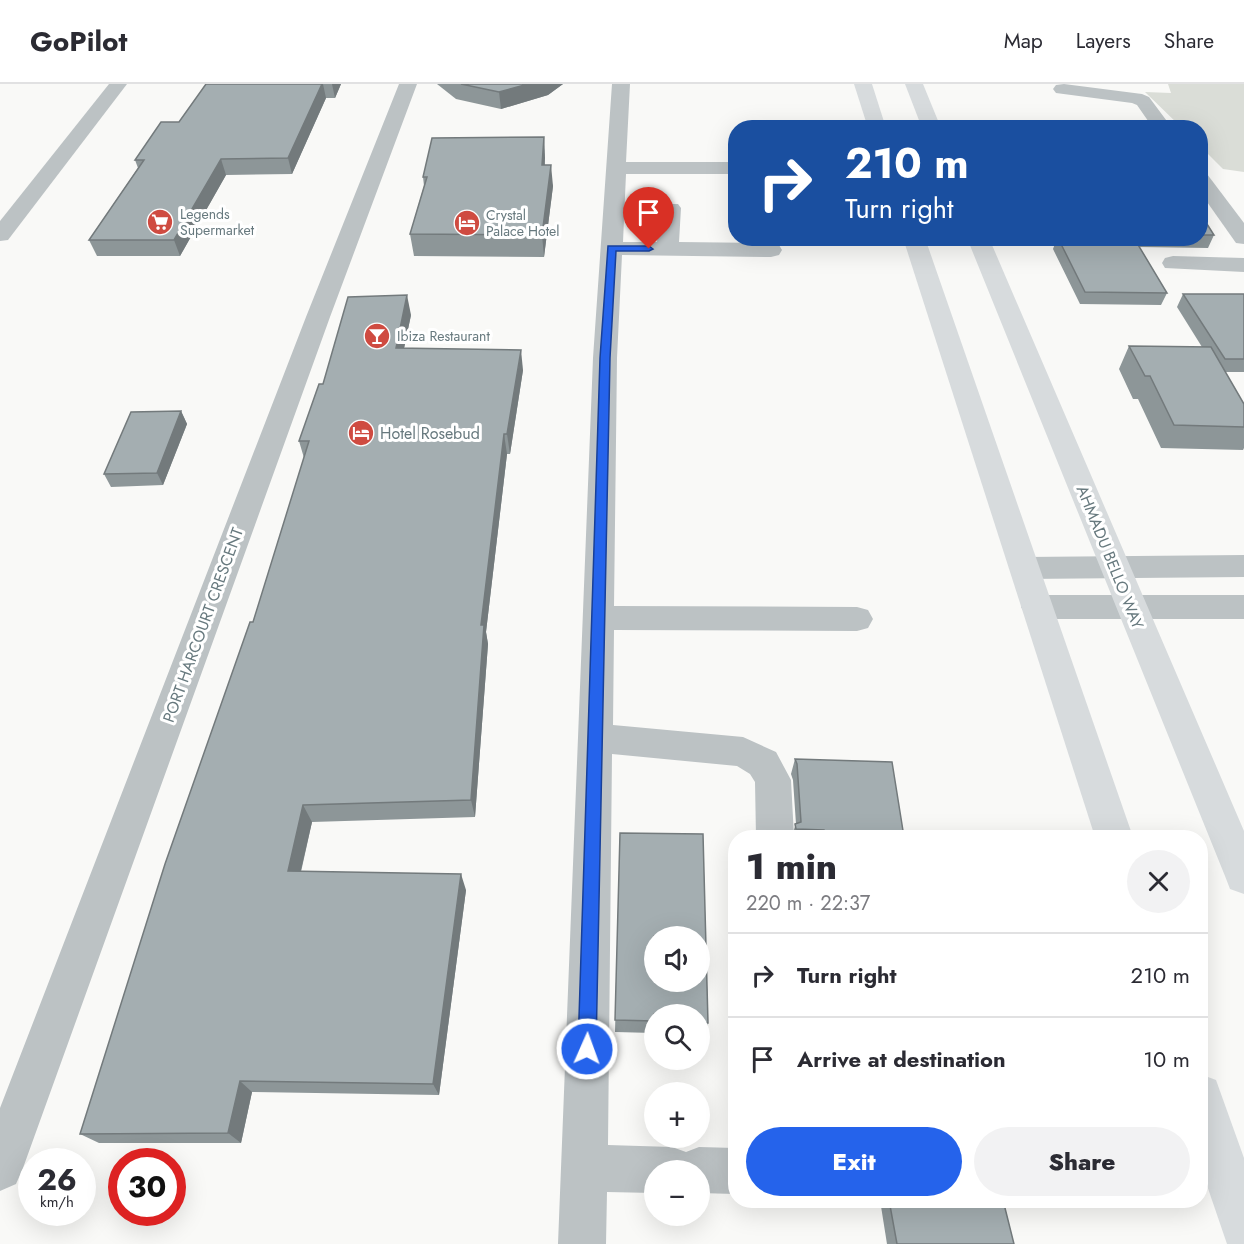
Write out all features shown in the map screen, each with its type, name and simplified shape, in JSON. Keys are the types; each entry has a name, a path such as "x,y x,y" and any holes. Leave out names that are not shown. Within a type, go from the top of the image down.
{"main road":[{"path":"862,84 874,120"},
{"path":"914,84 929,120"},
{"path":"917,246 1112,830"},
{"name":"AHMADU BELLO WAY","path":"981,246 1244,876"},
{"path":"1208,1120 1244,1227"}],"street":[{"path":"0,235 118,84"},
{"name":"PORT HARCOURT CRESCENT","path":"0,1168 314,328 408,84"},
{"path":"582,1244 605,358 621,84"},
{"path":"1062,89 1136,98 1143,101 1157,120"},
{"path":"616,168 728,168"},
{"path":"1208,188 1242,231"},
{"path":"667,249 671,208"},
{"path":"611,248 771,250"},
{"path":"1173,263 1244,265"},
{"path":"1024,567 1244,566"},
{"path":"1037,607 1244,607"},
{"path":"598,618 857,619"},
{"path":"595,738 743,752 763,763 773,780 775,830"},
{"path":"584,1168 644,1169"},
{"path":"710,1170 728,1171"}],"shaded area":[{"path":"1168,84 1244,84 1244,172 1223,169 1208,154 1208,120 1174,120 1145,92 1171,93"}],"building":[{"path":"206,84 322,84 288,158 221,159 174,240 89,240 144,160 135,160 161,122 179,122"},
{"path":"461,84 528,84 499,92"},
{"path":"544,137 542,165 551,165 542,235 410,234 427,177 423,177 432,138"},
{"path":"1208,226 1214,235 1208,235"},
{"path":"1062,246 1139,246 1167,293 1085,292"},
{"path":"1183,294 1244,294 1244,359 1225,359"},
{"path":"407,295 396,348 521,350 507,434 504,434 481,625 484,625 471,800 303,805 288,871 461,874 433,1084 240,1081 228,1133 80,1134 165,864 250,622 253,622 309,441 299,441 319,384 323,384 348,297"},
{"path":"1129,346 1211,347 1244,404 1244,427 1174,425 1150,376 1145,376"},
{"path":"181,411 157,473 104,474 131,412"},
{"path":"795,759 892,762 903,830 796,829 795,824 801,822"},
{"path":"620,833 703,834 705,926 644,926 644,992 707,992 707,1004 644,1004 644,1021 615,1020"},
{"path":"890,1208 1005,1208 1014,1244 897,1244"}],"place":[{"name":"Legends Supermarket","path":"160,222"},
{"name":"Crystal Palace Hotel","path":"467,223"},
{"name":"Ibiza Restaurant","path":"377,336"},
{"name":"Hotel Rosebud","path":"361,433"}],"route":[{"path":"587,1049 605,358 611,248 649,249"}]}
